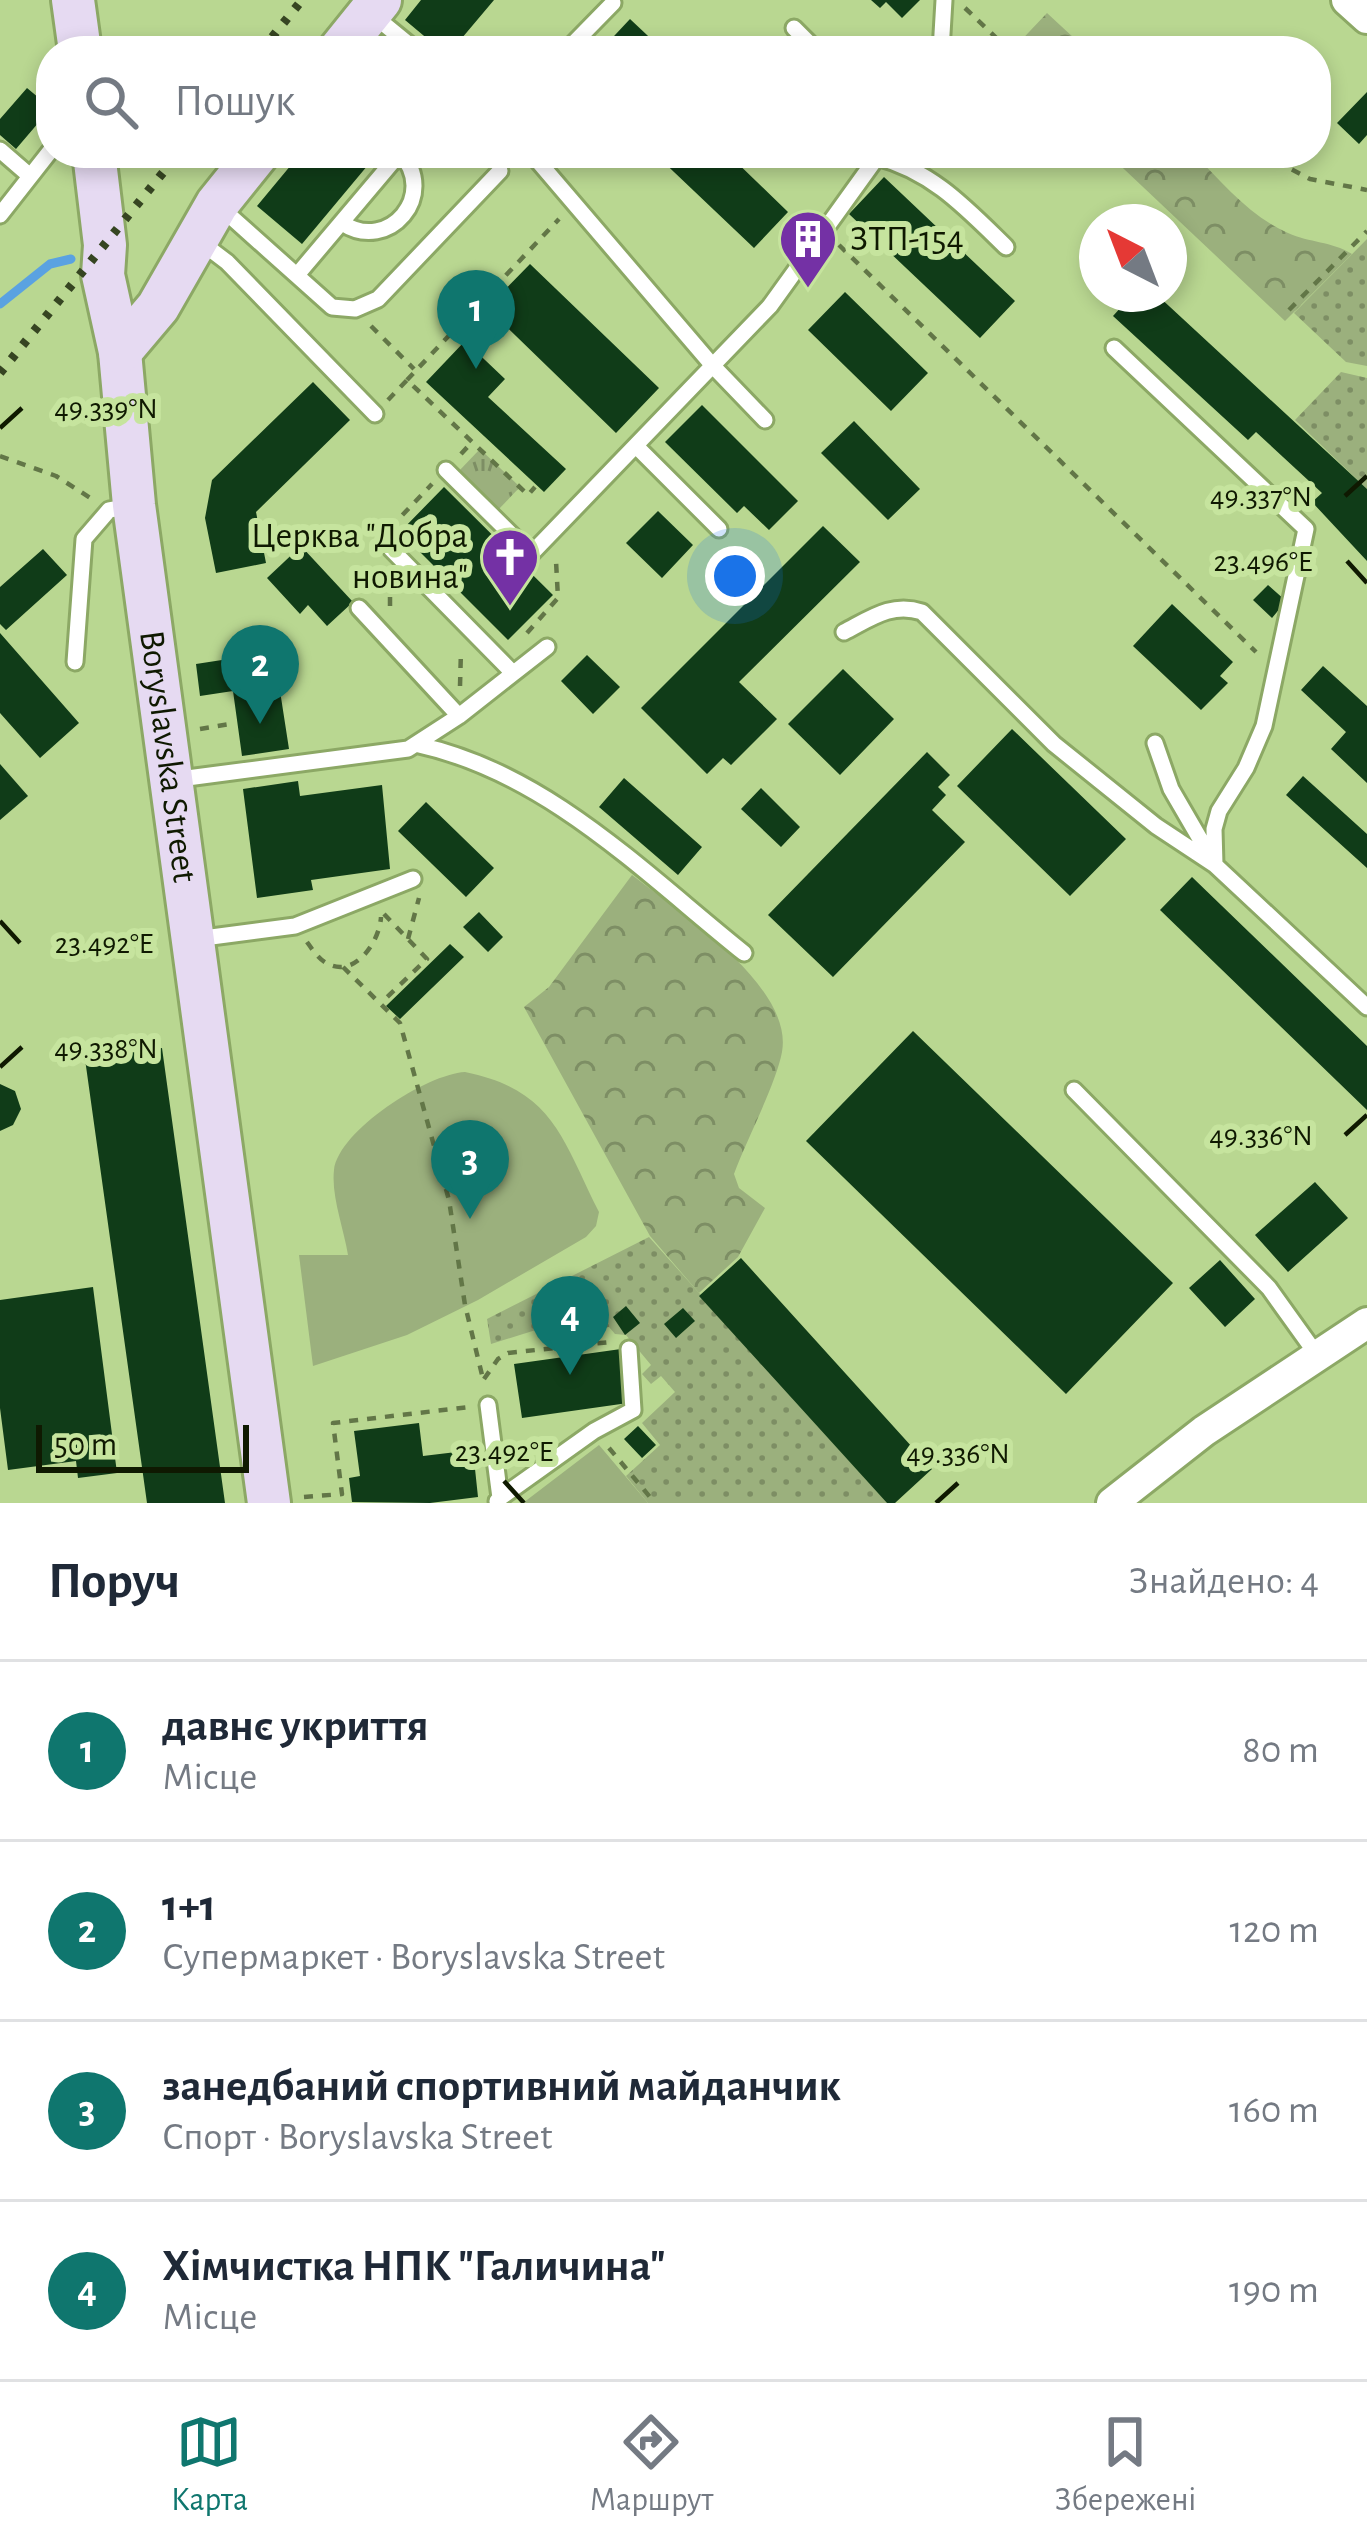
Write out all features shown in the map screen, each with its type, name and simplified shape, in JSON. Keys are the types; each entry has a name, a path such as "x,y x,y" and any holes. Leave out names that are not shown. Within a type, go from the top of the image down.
{"street":[{"path":"73,0 78,36"},
{"path":"1348,0 1367,18"},
{"path":"351,36 375,6"},
{"name":"Boryslavska Street","path":"96,168 105,245 103,275 120,352 122,508 171,780 280,1501"},
{"path":"120,352 158,307 206,222 247,168"},
{"path":"1112,1503 1204,1431 1367,1323"}],"lane":[{"path":"942,36 944,0"},
{"path":"581,36 613,3"},
{"path":"375,6 403,36"},
{"path":"794,28 802,36"},
{"path":"0,150 30,176"},
{"path":"0,215 36,168"},
{"path":"297,275 388,168"},
{"path":"342,223 363,233 378,232 404,217 415,189 409,168"},
{"path":"545,168 713,366 765,420"},
{"path":"446,470 531,554 770,307 869,168"},
{"path":"911,168 949,192 1006,247"},
{"path":"206,222 297,275 332,307 355,309 378,299 500,171"},
{"path":"206,222 227,262 375,414"},
{"path":"1114,348 1306,529 1277,673 1255,747 1214,829 1215,866"},
{"path":"636,446 719,529"},
{"path":"75,662 84,539 122,508"},
{"path":"391,549 512,672"},
{"path":"358,608 459,716"},
{"path":"844,632 891,608 922,612 1054,744 1156,826 1215,866 1367,1007"},
{"path":"418,745 547,647"},
{"path":"1155,743 1171,789 1215,866"},
{"path":"171,780 418,745 459,754 546,795 744,953"},
{"path":"193,940 296,926 413,879"},
{"path":"1074,1090 1269,1288 1317,1355"},
{"path":"497,1501 635,1406 629,1349"},
{"path":"488,1405 497,1501"}],"path":[{"path":"956,0 994,35"},
{"path":"1289,168 1310,179 1367,190"},
{"path":"375,414 575,202"},
{"path":"824,230 1277,673"},
{"path":"1289,310 1367,231"},
{"path":"355,309 416,370"},
{"path":"406,380 528,495 535,487"},
{"path":"389,641 390,527 472,442"},
{"path":"0,456 122,508"},
{"path":"512,672 529,627 558,598 555,530"},
{"path":"459,716 462,621"},
{"path":"189,731 230,724"},
{"path":"408,939 421,888 413,879"},
{"path":"343,967 359,959 376,941 382,923 380,910 427,958 386,999"},
{"path":"280,1501 342,1494 333,1423 488,1405 448,1200 400,1023 343,967 327,964 296,926"},
{"path":"484,1379 498,1359 508,1354 622,1341 629,1349"},
{"path":"594,1431 656,1503"}],"green space":[{"path":"1047,13 1072,36 1025,36"},
{"path":"1123,168 1208,168 1274,226 1352,254 1285,321 1187,229 1187,204 1161,204"},
{"path":"1367,239 1367,366 1346,362 1294,313"},
{"path":"1341,372 1367,378 1367,489 1295,420"},
{"path":"480,449 520,487 498,510 458,472"},
{"path":"632,875 702,929 752,976 781,1027 779,1065 734,1174 739,1188 765,1208 738,1257 699,1293 650,1236 524,1007 549,987"},
{"path":"465,1072 518,1091 552,1121 599,1212 596,1226 586,1237 478,1300 407,1335 313,1366 299,1255 348,1255 334,1191 340,1154 368,1122 408,1093"},
{"path":"649,1237 887,1503 648,1503 626,1476 660,1445 642,1423 675,1392 661,1376 651,1384 642,1374 651,1365 626,1335 615,1334 609,1327 571,1335 539,1329 491,1344 487,1319"},
{"path":"599,1445 648,1503 523,1503"}],"building":[{"path":"421,0 494,0 464,36 424,36 405,20"},
{"path":"871,0 920,0 902,18 886,2 880,8"},
{"path":"630,19 648,36 614,36"},
{"path":"27,88 36,96 36,126 16,149 0,135 0,119"},
{"path":"1367,92 1367,135 1359,144 1337,123"},
{"path":"289,168 365,168 302,244 257,206"},
{"path":"670,168 743,168 788,212 754,248"},
{"path":"884,177 1015,301 980,338 849,214"},
{"path":"530,264 659,388 616,433 487,308"},
{"path":"845,292 928,373 891,411 808,330"},
{"path":"1117,312 1175,312 1367,489 1367,561 1312,502 1322,493 1256,432 1248,440 1113,316"},
{"path":"465,341 505,379 488,397 566,469 544,492 426,382"},
{"path":"313,382 350,420 256,512 266,563 216,573 205,518 212,480"},
{"path":"702,405 798,501 769,530 744,506 737,513 665,442"},
{"path":"854,421 920,489 888,520 821,453"},
{"path":"444,487 553,595 508,640 400,532"},
{"path":"658,511 693,545 662,578 626,543"},
{"path":"823,526 860,562 739,682 777,719 731,765 723,758 707,774 641,708"},
{"path":"301,546 353,602 327,626 308,605 300,614 267,578"},
{"path":"43,549 67,575 6,630 0,624 0,587"},
{"path":"1268,585 1286,601 1272,618 1253,600"},
{"path":"1172,604 1233,662 1220,676 1228,683 1201,710 1133,646"},
{"path":"0,633 79,723 40,758 0,713"},
{"path":"274,652 289,749 242,756 233,691 200,696 196,664"},
{"path":"587,655 620,687 593,714 561,681"},
{"path":"1323,666 1367,706 1367,783 1331,749 1346,732 1301,690"},
{"path":"843,669 894,719 840,775 788,724"},
{"path":"1012,729 1126,839 1070,896 957,786"},
{"path":"927,752 950,775 938,787 946,795 932,810 965,842 833,977 768,915"},
{"path":"0,764 28,796 0,820"},
{"path":"1303,776 1367,834 1367,868 1286,795"},
{"path":"624,778 702,847 678,875 599,807"},
{"path":"298,781 300,796 382,785 390,869 311,880 313,890 257,898 243,789"},
{"path":"761,788 800,827 781,847 741,809"},
{"path":"426,802 494,868 466,897 398,831"},
{"path":"1192,877 1367,1046 1367,1110 1160,910"},
{"path":"479,912 503,937 488,952 463,927"},
{"path":"450,944 464,957 400,1019 386,1006"},
{"path":"913,1031 1173,1283 1066,1394 806,1141"},
{"path":"162,1048 225,1503 147,1503 85,1059"},
{"path":"0,1084 15,1091 21,1109 13,1125 0,1131"},
{"path":"1315,1182 1348,1218 1288,1272 1255,1235"},
{"path":"741,1258 932,1469 895,1503 887,1503 699,1296"},
{"path":"1220,1260 1255,1299 1225,1327 1189,1288"},
{"path":"93,1287 117,1473 78,1478 76,1461 8,1470 0,1408 0,1300"},
{"path":"626,1306 640,1323 625,1335 613,1317"},
{"path":"683,1308 695,1321 676,1338 664,1324"},
{"path":"621,1349 628,1403 522,1418 514,1364"},
{"path":"419,1423 423,1456 473,1450 478,1497 430,1503 352,1502 349,1478 360,1476 354,1431"},
{"path":"638,1426 656,1445 642,1458 624,1439"}],"waterway":[{"path":"0,304 50,264 71,259"}],"railway":[{"path":"273,36 302,0"},
{"path":"0,373 167,168"}],"place":[{"name":"ЗТП-154","path":"808,290"},
{"name":"давнє укриття","path":"476,369"},
{"name":"Церква \"Добра новина\"","path":"510,608"},
{"name":"1+1","path":"260,724"},
{"name":"занедбаний спортивний майданчик","path":"470,1219"},
{"name":"Хімчистка НПК \"Галичина\"","path":"570,1375"}]}
